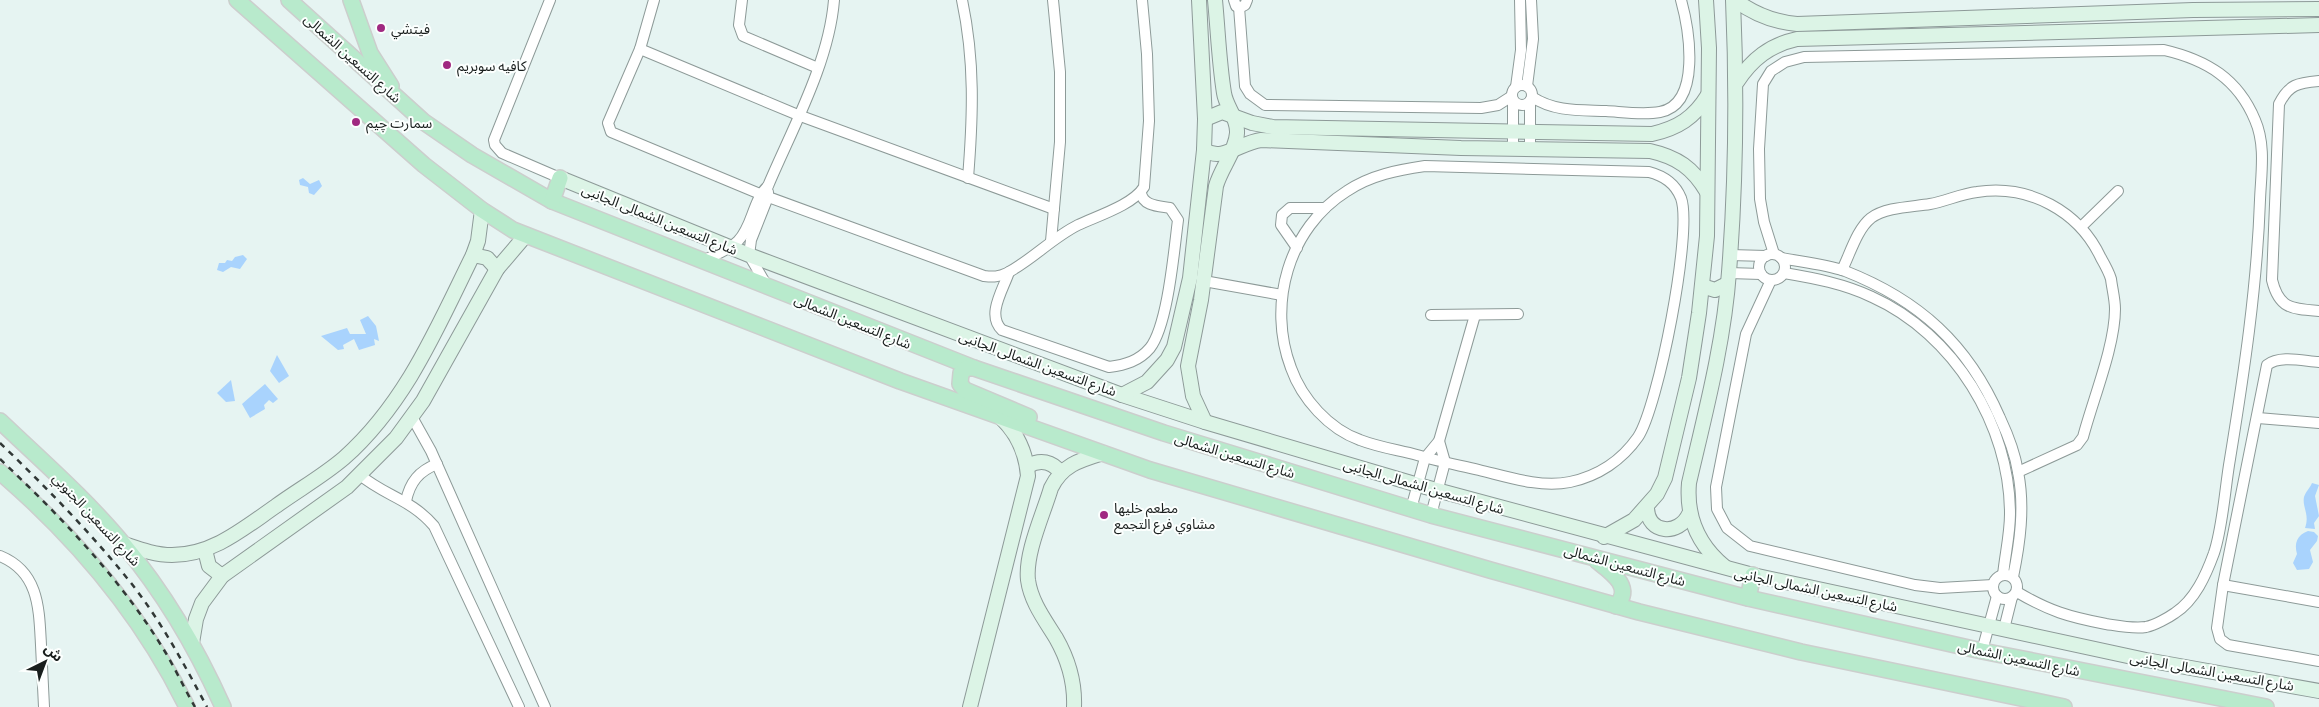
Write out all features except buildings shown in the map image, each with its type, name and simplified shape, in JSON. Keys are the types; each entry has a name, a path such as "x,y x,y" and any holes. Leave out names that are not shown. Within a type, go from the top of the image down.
{"main road":[{"path":"238,0 369,118 482,210 513,230 900,381 1150,470 1616,606 1801,652 2064,707"},
{"name":"شارع التسعين الشمالى","path":"289,0 401,102 450,141 552,201 974,368 1164,434 1431,515 1748,598 1982,651 2266,707"},
{"path":"352,0 370,53 401,102"},
{"path":"552,201 560,178"},
{"path":"974,368 967,368 961,373 960,384 965,390 1035,419 1051,434"},
{"name":"شارع التسعين الجنوبي","path":"0,421 70,487 124,544 164,598 192,643 223,707"},
{"path":"0,472 52,519 110,583 144,630 187,707"},
{"path":"1592,557 1614,576 1622,587 1621,601 1616,606"},
{"path":"1748,598 1753,576"}],"street":[{"path":"550,0 494,140 495,145 502,152 560,178"},
{"path":"654,0 640,49 608,123 609,130 764,196 984,276 993,277 1009,272 1051,241 1141,193"},
{"path":"742,0 739,25 743,36 818,68"},
{"path":"766,286 748,255 751,240 764,196 818,68 832,20 834,0"},
{"path":"962,0 972,62 973,112 968,178"},
{"path":"1051,241 1060,142 1058,48 1053,0"},
{"path":"1009,272 994,315 997,326 1002,330 1109,367 1125,365 1139,358 1150,348 1157,334 1171,278 1178,220 1177,215 1170,208 1147,203 1142,199 1141,193 1146,180 1149,121 1147,54 1142,0"},
{"path":"1122,394 1147,382 1158,372 1174,347 1190,278 1204,150 1205,119 1199,0"},
{"path":"1205,422 1193,396 1189,381 1190,351 1204,281 1216,186 1237,133 1233,115 1224,93 1215,0"},
{"path":"1253,0 1242,2 1245,86 1250,94 1265,105 1481,108 1498,105 1527,86"},
{"path":"1513,148 1514,94 1521,50 1520,0"},
{"path":"1530,148 1531,91 1527,86 1533,39 1531,0"},
{"path":"1531,99 1547,106 1564,110 1659,112 1675,105 1686,91 1689,74 1686,20 1681,0"},
{"path":"1604,536 1620,530 1647,508 1665,478 1689,378 1707,236 1709,48 1706,0"},
{"path":"1734,0 1748,10 1766,18 1786,23 2194,10 2319,9"},
{"path":"1730,570 1711,556 1697,536 1689,514 1688,483 1712,382 1728,278 1736,157 1737,82 1734,0"},
{"path":"2194,10 2210,0"},
{"path":"2267,0 2280,10 2281,26"},
{"path":"2193,28 2194,10"},
{"path":"1786,23 1786,42"},
{"path":"1737,82 1746,68 1757,57 1771,48 1786,42 1807,39 2319,25"},
{"path":"640,49 798,115 1054,209"},
{"path":"1702,286 1715,290 1728,278 1761,274 1771,280 1779,279 1784,273 1785,265 1774,256 1764,222 1760,199 1759,149 1763,84 1771,71 1785,62 1804,57 2164,50 2189,56 2210,66 2228,79 2244,98 2256,122 2262,152 2259,233 2250,334 2222,505 2214,552 2201,585 2176,612 2147,626 2126,627 2073,618 2014,594"},
{"path":"2319,80 2298,83 2285,93 2279,104 2272,280 2275,294 2284,305 2298,310 2319,311"},
{"path":"1514,94 1521,105 1531,99"},
{"path":"1205,119 1216,113 1233,115 1252,123 1273,127 1652,134 1686,122 1699,110 1709,94"},
{"path":"1204,150 1220,155 1251,142 1261,140 1461,148 1650,151 1668,155 1685,164 1698,176 1708,192"},
{"path":"1461,148 1461,166"},
{"path":"1483,148 1484,167"},
{"path":"1426,166 1484,167 1649,172 1660,175 1670,181 1678,190 1682,201 1684,213 1678,284 1668,337 1649,416 1639,435 1626,452 1609,466 1590,476 1569,482 1548,484 1526,481 1425,458 1360,440 1339,430 1320,413 1304,393 1292,370 1284,346 1281,321 1282,295 1288,268 1297,248 1309,227 1325,208 1347,190 1386,173 1426,166"},
{"name":"شارع التسعين الشمالى الجانبى","path":"560,178 748,255 1122,394 1205,422 1418,486 1753,576 2146,660 2319,691"},
{"path":"1842,270 1863,227 1872,217 1884,212 1977,192 2006,191 2034,196 2066,214 2081,227 2097,248 2110,276 2115,308 2111,340 2083,437 2077,445 2018,472"},
{"path":"2081,227 2118,191"},
{"path":"703,261 730,247 743,234 764,196"},
{"path":"1297,248 1280,225 1282,215 1290,208 1325,208"},
{"path":"124,544 170,555 188,554 205,550 232,537 343,459 378,423 422,360 473,255 478,241 482,210"},
{"path":"1707,236 1720,230 1731,238"},
{"path":"192,643 196,619 202,603 222,576 323,504 360,475 390,445 412,418 496,269 526,235"},
{"path":"473,255 487,258 496,269"},
{"path":"1730,255 1774,256 1842,270 1879,286 1919,310 1958,346 1988,389 2009,438 2018,472 2021,507 2019,544 2014,578 2017,584 2004,629"},
{"path":"1761,274 1760,262 1774,256"},
{"path":"1784,273 1840,285 1872,297 1899,311 1929,334 1951,357 1975,390 1994,428 2007,474 2010,515 2003,575"},
{"path":"1771,280 1753,314 1746,334 1716,487 1717,509 1727,528 1750,546 1915,585 1940,588 1993,585"},
{"path":"1204,281 1282,295"},
{"path":"1431,315 1518,314"},
{"path":"1411,509 1425,458 1439,441 1475,315"},
{"path":"1174,347 1190,351"},
{"path":"2319,362 2280,360 2272,361 2267,365 2258,418 2223,585 2217,628 2220,639 2228,645 2241,649 2319,661"},
{"path":"970,707 1026,491 1028,466 1018,438 998,416"},
{"path":"412,418 426,439 545,707"},
{"path":"2258,418 2319,423"},
{"path":"1431,515 1445,462 1439,441"},
{"path":"1074,707 1073,685 1067,660 1033,598 1028,574 1030,556 1051,488 1060,473 1075,462 1103,453"},
{"path":"1028,466 1039,462 1046,462 1052,464 1060,473"},
{"path":"406,501 408,491 415,478 427,468 436,464"},
{"path":"360,475 378,488 406,501 421,512 440,535 519,707"},
{"path":"1647,508 1650,521 1655,526 1668,530 1681,526 1689,514"},
{"path":"205,550 208,566 222,576"},
{"path":"0,556 22,571 36,592 39,609 44,707"},
{"path":"1982,651 1997,596 1993,585 1996,578 2003,575 2014,578"},
{"path":"2223,585 2319,602"},
{"path":"1997,596 2004,599 2014,594"}],"water":[{"path":"303,178 310,184 319,180 322,186 314,195 309,193 308,187 300,185 299,180"},
{"path":"243,255 247,259 240,269 231,267 223,272 217,270 219,263 225,263 227,260 232,261 235,257"},
{"path":"368,316 376,326 379,341 374,339 375,345 359,350 354,339 343,345 344,349 338,350 321,336 347,328 350,334 366,334 360,320"},
{"path":"277,355 289,376 279,383 270,371"},
{"path":"231,380 235,401 226,402 217,393"},
{"path":"265,384 278,399 273,403 269,400 264,405 265,409 250,418 242,404"},
{"path":"2312,483 2319,485 2315,496 2319,516 2314,523 2315,529 2305,528 2307,519 2304,497"},
{"path":"2308,531 2314,532 2318,536 2317,541 2310,550 2313,562 2309,569 2297,570 2293,563 2297,554 2296,543 2301,535"}],"railway":[{"path":"0,443 68,511 142,597 181,659 207,707"},
{"path":"0,459 67,526 109,573 164,650 195,707"}],"place":[{"name":"فيتشي","path":"381,28"},
{"name":"كافيه سوبريم","path":"447,65"},
{"name":"سمارت چيم","path":"356,122"},
{"name":"مطعم خليها مشاوي فرع التجمع","path":"1104,515"}]}
